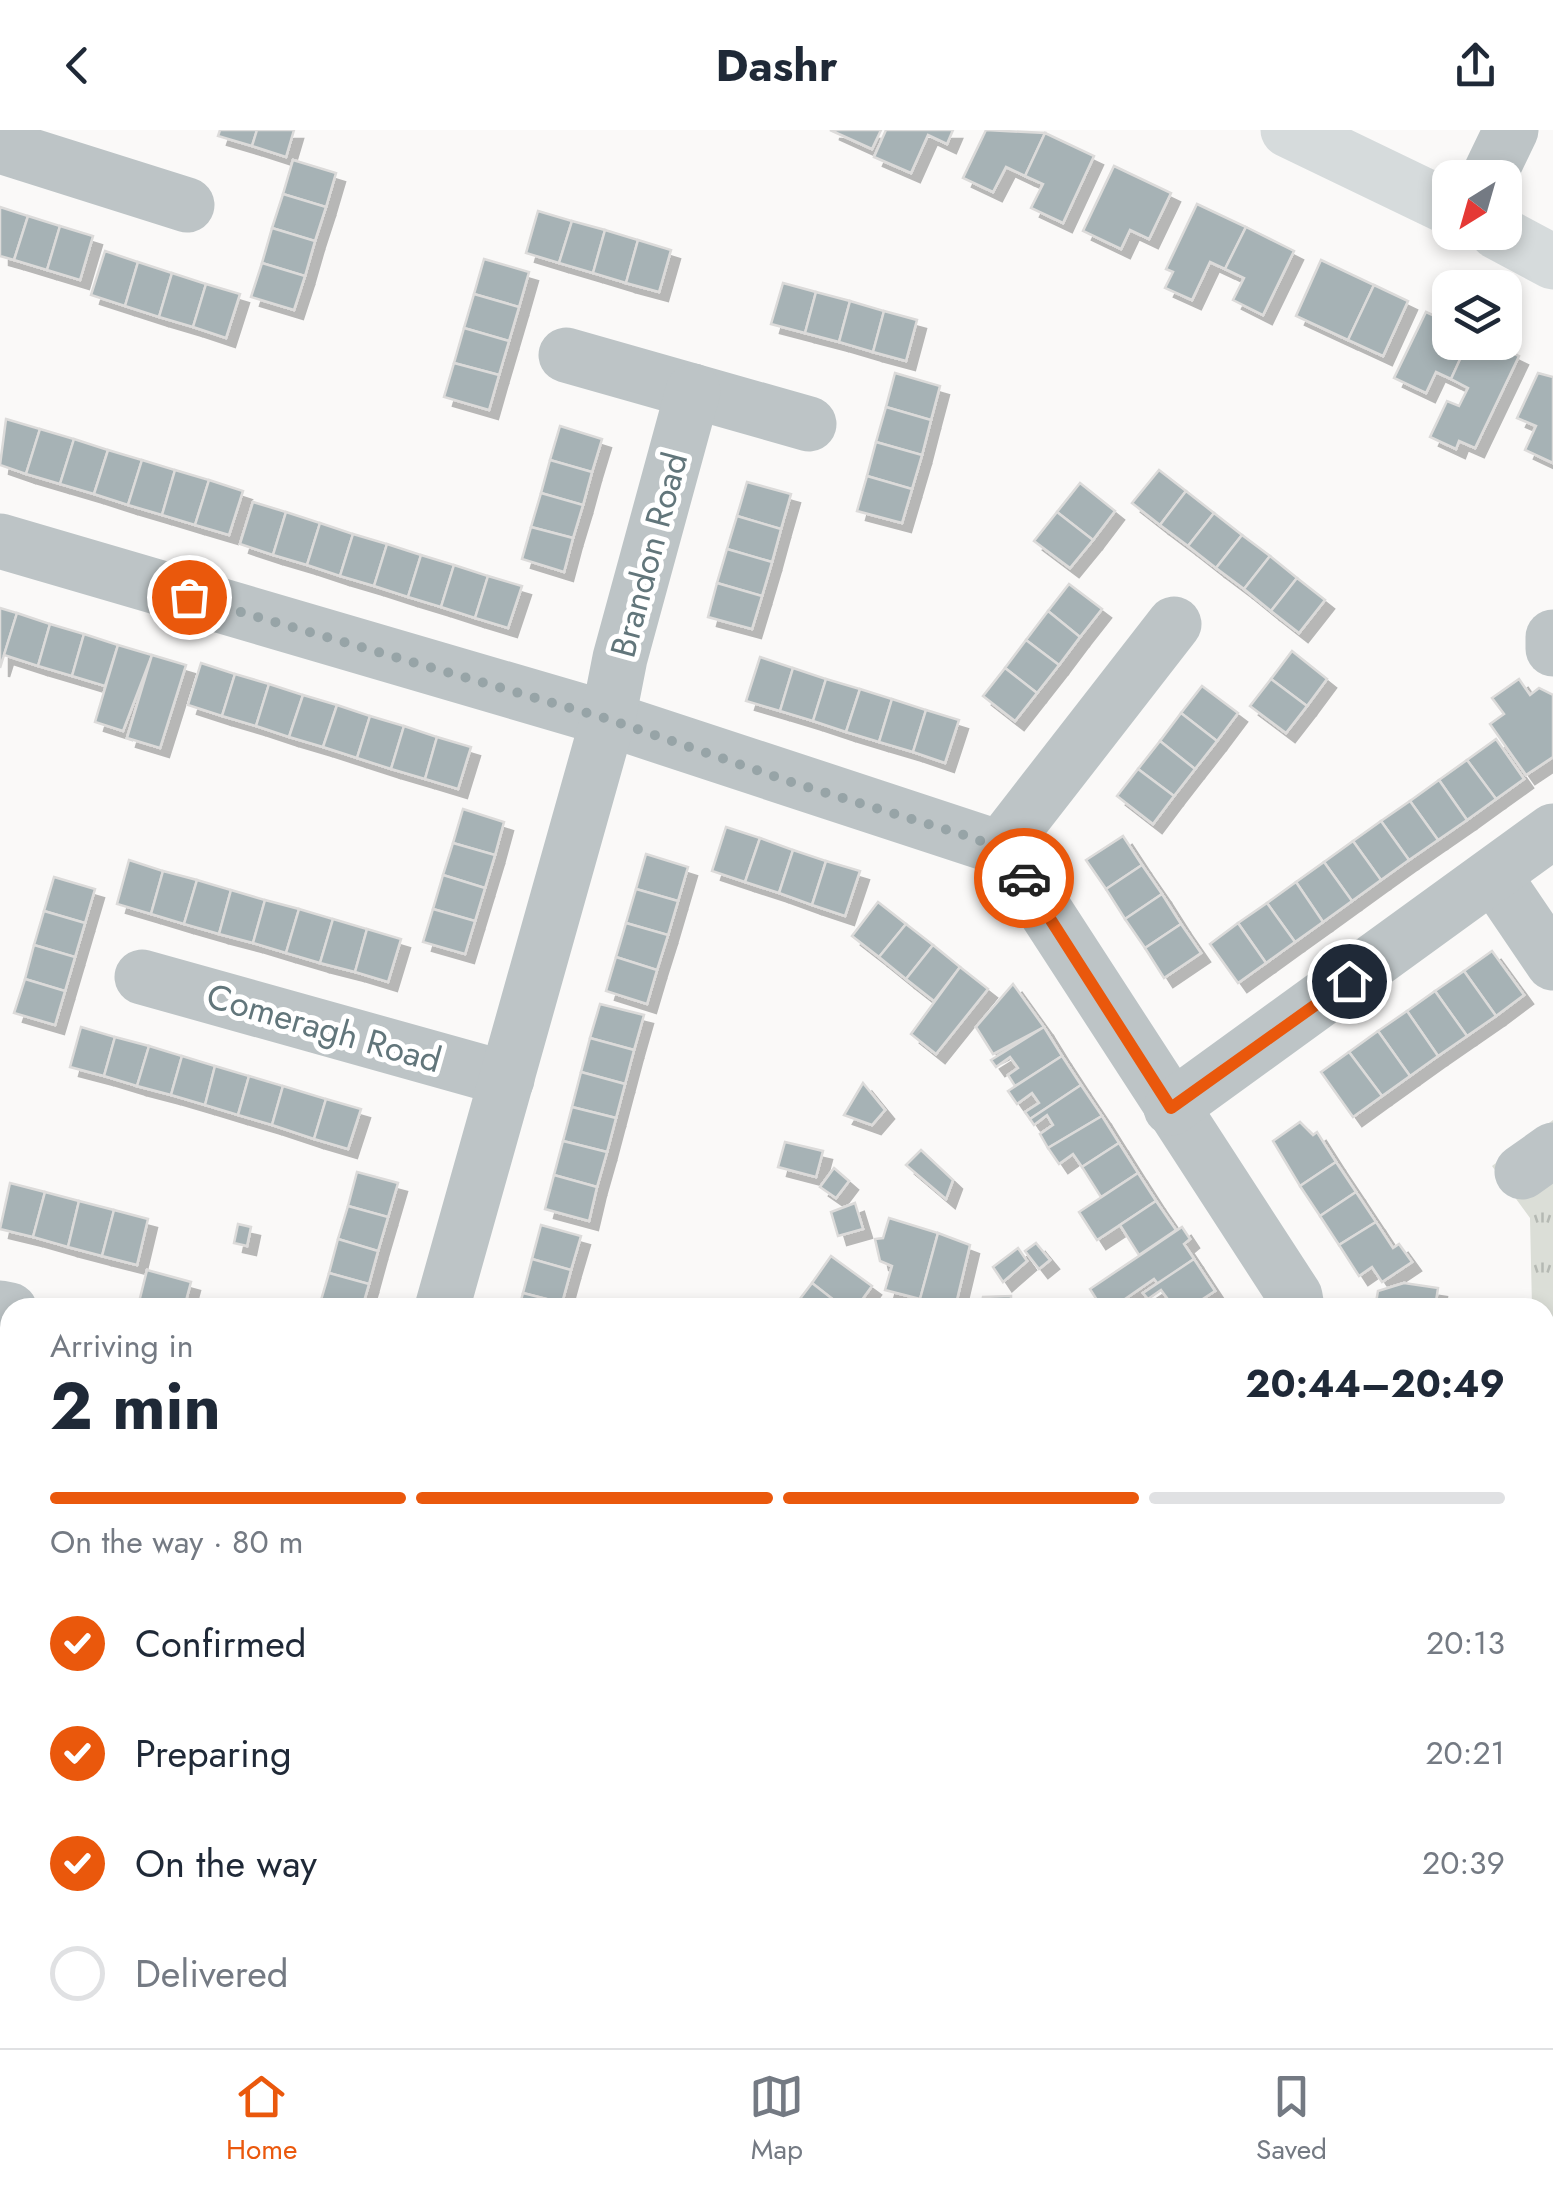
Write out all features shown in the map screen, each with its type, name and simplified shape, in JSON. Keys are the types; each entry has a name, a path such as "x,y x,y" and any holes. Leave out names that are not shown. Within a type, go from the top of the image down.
{"main road":[{"path":"1288,130 1432,199"},
{"path":"1362,162 1432,186"},
{"path":"1522,219 1553,232"},
{"path":"1522,245 1553,262"}],"street":[{"path":"1497,160 1511,130"},
{"path":"0,146 187,205"},
{"path":"566,355 809,424"},
{"name":"Brandon Road","path":"608,719 620,658 693,391"},
{"path":"0,540 608,719 1000,848 1295,1298"},
{"path":"1000,848 1174,624"},
{"path":"1553,637 1553,650"},
{"path":"445,1298 608,719"},
{"path":"1171,1108 1534,856 1553,963"},
{"name":"Comeragh Road","path":"142,977 507,1079"}],"green space":[{"path":"1553,1120 1553,1298 1532,1298 1530,1218 1492,1166"}],"building":[{"path":"220,130 257,130 252,146 218,136"},
{"path":"257,130 294,130 286,157 252,146"},
{"path":"830,130 881,130 872,149"},
{"path":"886,130 953,130 947,144 928,135 911,173 874,157"},
{"path":"986,130 1045,133 1025,176 1006,167 993,192 963,178"},
{"path":"1045,133 1094,156 1063,223 1031,208 1043,184 1025,176"},
{"path":"293,160 336,173 326,207 283,194"},
{"path":"1114,166 1171,193 1149,239 1130,230 1121,249 1083,231"},
{"path":"283,194 326,207 315,241 272,228"},
{"path":"1197,204 1246,227 1225,269 1210,262 1192,300 1165,288 1173,272 1166,269"},
{"path":"0,207 28,216 14,260 0,256"},
{"path":"538,211 572,221 559,263 526,253"},
{"path":"28,216 60,226 47,270 14,260"},
{"path":"572,221 605,230 593,273 559,263"},
{"path":"60,226 93,236 80,280 47,270"},
{"path":"1246,227 1294,251 1263,315 1233,300 1244,278 1225,269"},
{"path":"272,228 315,241 305,276 262,263"},
{"path":"605,230 638,240 626,283 593,273"},
{"path":"638,240 671,250 659,292 626,283"},
{"path":"105,251 138,262 125,306 91,295"},
{"path":"484,259 529,272 519,307 474,294"},
{"path":"1321,260 1374,285 1348,340 1296,316"},
{"path":"138,262 172,273 159,317 125,306"},
{"path":"262,263 305,276 294,310 251,297"},
{"path":"172,273 206,284 193,327 159,317"},
{"path":"783,283 816,292 805,333 771,324"},
{"path":"206,284 240,294 226,338 193,327"},
{"path":"1374,285 1408,301 1383,356 1348,340"},
{"path":"816,292 850,301 839,342 805,333"},
{"path":"474,294 519,307 509,341 464,328"},
{"path":"850,301 884,311 873,352 839,342"},
{"path":"884,311 917,320 906,361 873,352"},
{"path":"1426,312 1432,315 1432,360 1460,360 1451,379 1436,372 1426,393 1394,378"},
{"path":"464,328 509,341 499,375 454,363"},
{"path":"1460,360 1517,360 1475,448 1459,441 1456,449 1430,437 1447,401 1459,406 1468,388 1451,379"},
{"path":"454,363 499,375 489,410 444,397"},
{"path":"895,373 940,386 931,420 886,407"},
{"path":"1538,373 1553,377 1553,463 1525,450 1536,426 1517,418"},
{"path":"886,407 931,420 922,455 876,442"},
{"path":"6,419 40,429 26,474 0,465"},
{"path":"560,426 602,439 592,472 550,460"},
{"path":"40,429 74,439 60,484 26,474"},
{"path":"74,439 108,450 94,494 60,484"},
{"path":"876,442 922,455 912,489 867,476"},
{"path":"108,450 142,460 128,505 94,494"},
{"path":"142,460 175,470 162,515 128,505"},
{"path":"550,460 592,472 583,505 541,493"},
{"path":"175,470 209,480 195,525 162,515"},
{"path":"1159,470 1186,491 1160,525 1132,503"},
{"path":"867,476 912,489 902,523 857,511"},
{"path":"209,480 243,491 229,535 195,525"},
{"path":"747,482 791,494 781,529 737,516"},
{"path":"1080,483 1115,511 1093,540 1057,512"},
{"path":"1186,491 1214,513 1188,546 1160,525"},
{"path":"541,493 583,505 573,538 531,527"},
{"path":"253,502 286,512 273,555 240,544"},
{"path":"286,512 320,523 307,565 273,555"},
{"path":"1057,512 1093,540 1070,568 1034,541"},
{"path":"1214,513 1242,535 1216,568 1188,546"},
{"path":"737,516 781,529 772,562 727,549"},
{"path":"320,523 353,534 340,576 307,565"},
{"path":"531,527 573,538 564,572 522,559"},
{"path":"353,534 387,544 374,586 340,576"},
{"path":"1242,535 1270,556 1244,589 1216,568"},
{"path":"387,544 421,555 408,597 374,586"},
{"path":"727,549 772,562 762,596 717,583"},
{"path":"421,555 454,565 441,607 408,597"},
{"path":"1270,556 1297,578 1271,611 1244,589"},
{"path":"454,565 488,576 475,618 441,607"},
{"path":"488,576 522,586 508,628 475,618"},
{"path":"1297,578 1325,600 1299,633 1271,611"},
{"path":"717,583 762,596 752,629 708,617"},
{"path":"1069,584 1102,609 1080,637 1048,611"},
{"path":"0,608 17,613 0,668"},
{"path":"1048,611 1080,637 1059,665 1026,640"},
{"path":"17,613 50,624 38,666 4,655"},
{"path":"50,624 84,634 72,676 38,666"},
{"path":"84,634 118,645 105,686 72,676"},
{"path":"1026,640 1059,665 1037,693 1005,668"},
{"path":"118,645 152,655 123,731 95,722"},
{"path":"1292,651 1327,679 1307,706 1271,679"},
{"path":"152,655 186,665 160,748 127,738"},
{"path":"760,657 793,668 780,711 746,701"},
{"path":"201,663 235,674 222,716 188,705"},
{"path":"793,668 826,679 813,721 780,711"},
{"path":"1005,668 1037,693 1015,721 983,696"},
{"path":"235,674 269,684 256,726 222,716"},
{"path":"826,679 860,689 846,732 813,721"},
{"path":"1271,679 1307,706 1286,733 1250,706"},
{"path":"1519,679 1530,695 1539,688 1553,695 1553,757 1526,775 1490,724 1504,714 1492,698"},
{"path":"269,684 303,695 289,737 256,726"},
{"path":"1202,686 1238,713 1217,741 1181,713"},
{"path":"860,689 892,699 879,742 846,732"},
{"path":"303,695 337,705 323,747 289,737"},
{"path":"892,699 926,710 913,752 879,742"},
{"path":"337,705 370,716 357,758 323,747"},
{"path":"926,710 959,720 945,763 913,752"},
{"path":"1181,713 1217,741 1195,769 1160,741"},
{"path":"370,716 404,726 391,769 357,758"},
{"path":"404,726 437,737 425,779 391,769"},
{"path":"437,737 471,747 458,789 425,779"},
{"path":"1496,739 1524,779 1496,799 1467,760"},
{"path":"1160,741 1195,769 1174,796 1138,769"},
{"path":"1467,760 1496,799 1467,820 1439,780"},
{"path":"1138,769 1174,796 1153,824 1117,796"},
{"path":"1439,780 1467,820 1438,840 1410,801"},
{"path":"1410,801 1438,840 1409,860 1381,821"},
{"path":"463,809 504,822 495,855 453,843"},
{"path":"1381,821 1409,860 1381,880 1353,841"},
{"path":"726,827 760,838 745,882 712,871"},
{"path":"1123,836 1142,865 1106,889 1086,860"},
{"path":"760,838 793,850 779,893 745,882"},
{"path":"1353,841 1381,880 1352,901 1324,862"},
{"path":"453,843 495,855 485,888 443,875"},
{"path":"793,850 826,861 812,905 779,893"},
{"path":"646,854 688,867 678,901 636,889"},
{"path":"129,860 163,871 151,914 117,904"},
{"path":"826,861 860,871 845,916 812,905"},
{"path":"1324,862 1352,901 1323,922 1296,882"},
{"path":"1142,865 1162,894 1125,919 1106,889"},
{"path":"163,871 197,880 184,924 151,914"},
{"path":"443,875 485,888 475,921 433,909"},
{"path":"54,877 95,889 85,923 44,911"},
{"path":"197,880 231,890 219,934 184,924"},
{"path":"1296,882 1323,922 1295,942 1267,903"},
{"path":"636,889 678,901 668,935 626,923"},
{"path":"231,890 265,900 253,943 219,934"},
{"path":"1162,894 1181,924 1145,948 1125,919"},
{"path":"265,900 299,909 286,953 253,943"},
{"path":"878,902 906,924 879,957 852,936"},
{"path":"1267,903 1295,942 1266,963 1238,923"},
{"path":"299,909 333,919 320,963 286,953"},
{"path":"433,909 475,921 465,954 423,942"},
{"path":"44,911 85,923 75,957 34,945"},
{"path":"333,919 367,929 355,972 320,963"},
{"path":"626,923 668,935 657,970 616,957"},
{"path":"1238,923 1266,963 1238,983 1210,944"},
{"path":"906,924 933,945 906,979 879,957"},
{"path":"1181,924 1201,953 1164,978 1145,948"},
{"path":"367,929 401,939 388,982 355,972"},
{"path":"34,945 75,957 65,991 25,979"},
{"path":"933,945 960,967 934,1001 906,979"},
{"path":"1492,951 1524,995 1496,1016 1464,971"},
{"path":"616,957 657,970 647,1004 606,991"},
{"path":"960,967 988,989 936,1054 911,1034"},
{"path":"1464,971 1496,1016 1467,1036 1435,991"},
{"path":"25,979 65,991 55,1025 14,1013"},
{"path":"1013,984 1044,1027 993,1054 976,1027"},
{"path":"1435,991 1467,1036 1438,1056 1407,1011"},
{"path":"600,1004 644,1015 634,1050 590,1038"},
{"path":"1407,1011 1438,1056 1410,1076 1378,1031"},
{"path":"81,1027 115,1037 104,1076 70,1067"},
{"path":"1044,1027 1062,1056 1015,1086 1008,1075 1018,1068 1010,1057 996,1067 991,1060"},
{"path":"1378,1031 1410,1076 1382,1096 1349,1052"},
{"path":"115,1037 149,1046 137,1086 104,1076"},
{"path":"590,1038 634,1050 625,1084 581,1072"},
{"path":"149,1046 182,1056 171,1095 137,1086"},
{"path":"1349,1052 1382,1096 1353,1117 1321,1072"},
{"path":"182,1056 215,1066 205,1105 171,1095"},
{"path":"1062,1056 1081,1085 1030,1119 1025,1112 1039,1103 1032,1093 1017,1104 1008,1091"},
{"path":"215,1066 249,1076 238,1115 205,1105"},
{"path":"581,1072 625,1084 616,1118 572,1107"},
{"path":"249,1076 283,1086 272,1125 238,1115"},
{"path":"863,1083 885,1110 872,1125 844,1115"},
{"path":"1081,1085 1102,1116 1048,1148 1040,1134 1053,1125 1047,1115 1034,1125 1030,1119"},
{"path":"283,1086 326,1099 314,1139 272,1125"},
{"path":"326,1099 361,1109 348,1149 314,1139"},
{"path":"572,1107 616,1118 607,1152 563,1141"},
{"path":"1102,1116 1119,1143 1082,1167 1073,1154 1059,1164 1048,1148"},
{"path":"1300,1122 1313,1135 1317,1132 1336,1162 1300,1186 1273,1141"},
{"path":"563,1141 607,1152 597,1187 554,1175"},
{"path":"785,1142 823,1151 816,1177 778,1167"},
{"path":"1119,1143 1138,1173 1101,1197 1082,1167"},
{"path":"921,1150 953,1180 946,1199 906,1165"},
{"path":"1336,1162 1356,1192 1320,1216 1300,1186"},
{"path":"834,1168 849,1181 836,1198 820,1187"},
{"path":"357,1172 398,1183 388,1217 348,1206"},
{"path":"1138,1173 1156,1201 1097,1240 1079,1212"},
{"path":"554,1175 597,1187 589,1221 545,1209"},
{"path":"10,1183 45,1192 33,1237 0,1229"},
{"path":"45,1192 79,1201 68,1247 33,1237"},
{"path":"1356,1192 1376,1222 1339,1245 1320,1216"},
{"path":"79,1201 114,1210 102,1256 68,1247"},
{"path":"1156,1201 1176,1230 1139,1255 1120,1225"},
{"path":"855,1203 863,1229 838,1236 831,1212"},
{"path":"348,1206 388,1217 378,1251 338,1239"},
{"path":"114,1210 148,1219 137,1265 102,1256"},
{"path":"889,1218 938,1233 920,1298 885,1290 892,1266 880,1261 875,1239 883,1238"},
{"path":"1376,1222 1393,1248 1399,1244 1412,1262 1382,1282 1372,1267 1359,1276 1339,1245"},
{"path":"238,1224 251,1227 247,1246 234,1243"},
{"path":"541,1225 581,1236 571,1270 532,1259"},
{"path":"1182,1227 1190,1239 1184,1244 1194,1259 1158,1284 1154,1279 1126,1298 1096,1298 1090,1289"},
{"path":"938,1233 970,1245 957,1298 920,1298"},
{"path":"338,1239 378,1251 369,1284 329,1273"},
{"path":"1036,1243 1050,1260 1039,1269 1025,1251"},
{"path":"1018,1248 1027,1261 1003,1282 993,1267"},
{"path":"831,1256 872,1286 863,1298 831,1298 812,1283"},
{"path":"532,1259 571,1270 563,1298 523,1293"},
{"path":"1194,1259 1215,1291 1204,1298 1167,1298 1161,1290 1147,1298 1143,1293"},
{"path":"147,1270 191,1282 187,1298 140,1298"},
{"path":"329,1273 369,1284 365,1298 322,1298"},
{"path":"812,1283 831,1298 801,1298"},
{"path":"1404,1283 1438,1288 1436,1298 1377,1298 1378,1291"}],"way so far":[{"path":"189,597 608,719 794,783 967,836 1000,848 1024,878"}],"route":[{"path":"1024,878 1171,1108 1349,981"}]}
